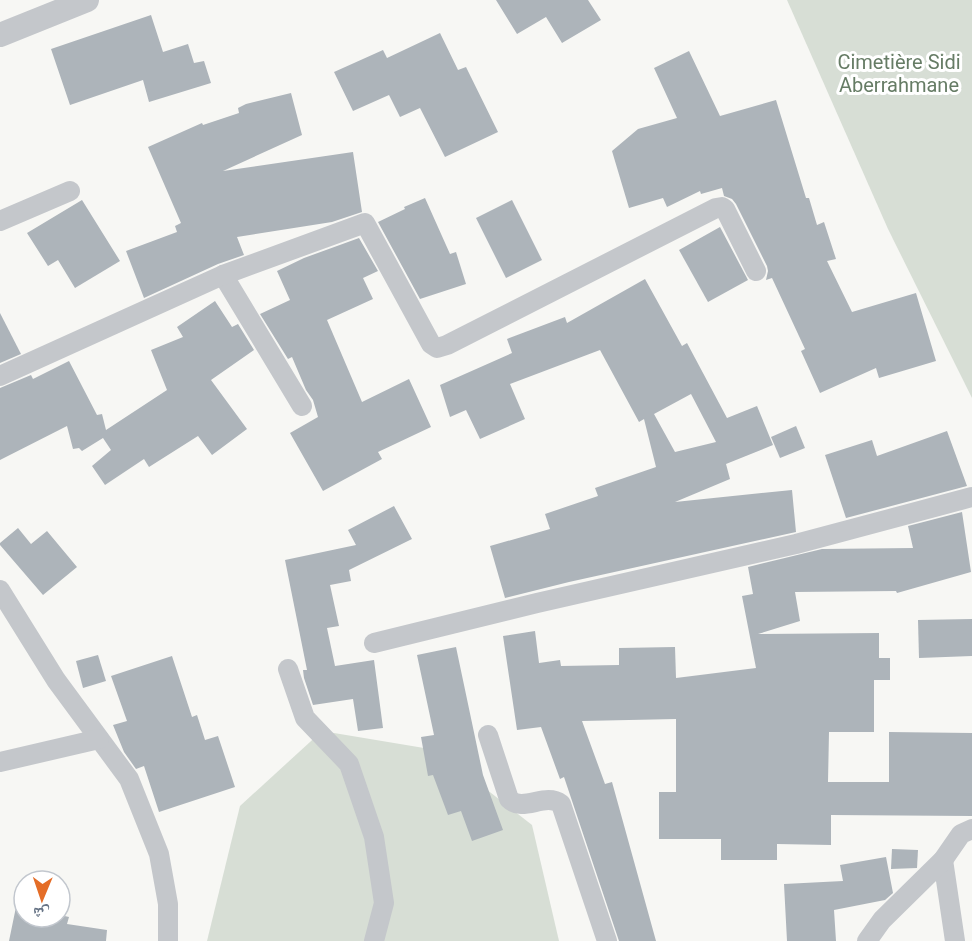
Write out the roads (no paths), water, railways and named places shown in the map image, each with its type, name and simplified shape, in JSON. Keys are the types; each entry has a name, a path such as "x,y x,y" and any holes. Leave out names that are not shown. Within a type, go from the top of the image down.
{"street":[{"path":"0,35 87,0"},
{"path":"0,221 70,191"},
{"path":"0,376 223,275 365,223 430,344 437,348 447,345 716,208 722,207 725,210 756,271"},
{"path":"223,275 302,406"},
{"path":"374,643 796,544 972,497"},
{"path":"0,590 56,680 129,779 159,854 168,904 168,941"},
{"path":"288,669 305,718 350,764 374,837 384,903 374,941"},
{"path":"488,735 509,799 513,803 556,800 561,804 607,941"},
{"path":"0,762 99,739"},
{"path":"867,941 882,920 943,860 961,834 972,829"},
{"path":"943,860 955,941"}],"park label":[{"name":"Cimetière Sidi Aberrahmane","path":"899,74"}]}
